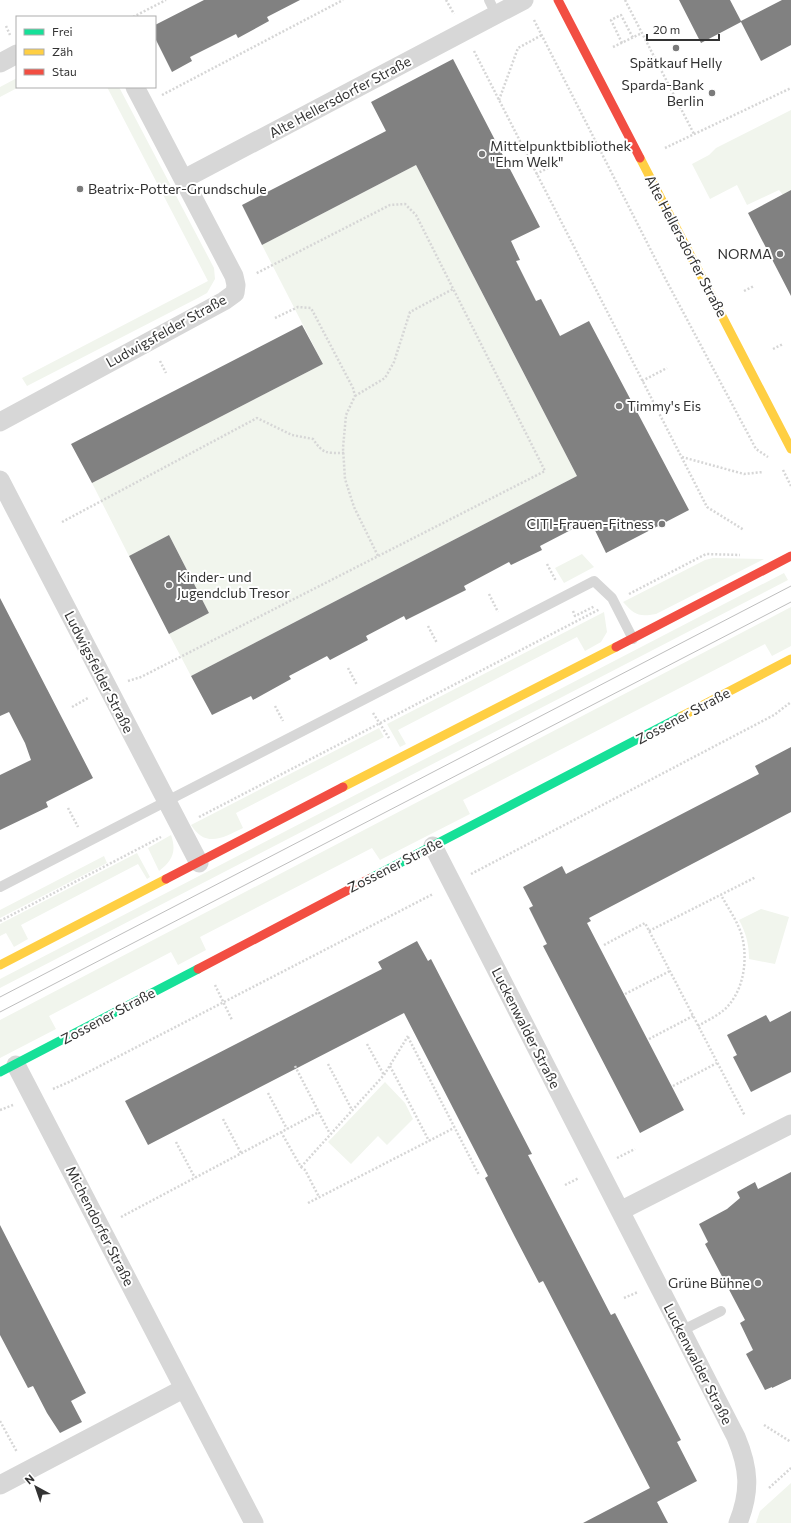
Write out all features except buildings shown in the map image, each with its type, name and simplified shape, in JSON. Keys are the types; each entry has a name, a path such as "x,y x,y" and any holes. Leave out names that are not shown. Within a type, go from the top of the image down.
{"street":[{"name":"Alte Hellersdorfer Straße","path":"184,179 492,7 524,0"},
{"name":"Alte Hellersdorfer Straße","path":"558,0 791,449"},
{"path":"0,63 16,55"},
{"name":"Ludwigsfelder Straße","path":"0,422 224,301 234,293 236,285 234,276 136,88"},
{"name":"Ludwigsfelder Straße","path":"0,480 199,863"},
{"path":"0,965 791,556"},
{"name":"Zossener Straße","path":"8,1068 791,659"},
{"name":"Luckenwalder Straße","path":"433,846 680,1331 736,1437 745,1458 747,1483 744,1509 738,1523"},
{"name":"Michendorfer Straße","path":"8,1068 183,1388 254,1523"},
{"path":"620,1211 791,1124"},
{"path":"0,1485 183,1388"}],"lane":[{"path":"0,887 594,581 614,602 633,639"},
{"path":"680,1331 721,1311"}],"path":[{"path":"135,16 166,0"},
{"path":"160,96 343,0"},
{"path":"524,0 666,280 756,449"},
{"path":"625,0 694,134"},
{"path":"622,43 611,20 621,15 633,38"},
{"path":"613,47 642,33"},
{"path":"499,100 518,48 542,35"},
{"path":"474,51 707,507 744,530"},
{"path":"665,148 791,88"},
{"path":"536,174 558,163"},
{"path":"108,688 141,676 545,471 416,214 405,204 390,205 253,275"},
{"path":"744,291 754,286"},
{"path":"378,556 354,507 345,479 344,453 346,414 355,396 385,378 394,362 410,312 453,288"},
{"path":"274,318 298,307 311,308 353,388 355,396"},
{"path":"773,349 783,344"},
{"path":"642,381 667,368"},
{"path":"62,522 257,418 292,435 313,439 321,451 328,453 344,453"},
{"path":"681,457 744,474 763,472"},
{"path":"0,921 706,554 742,555"},
{"path":"547,564 559,586"},
{"path":"575,616 598,604"},
{"path":"469,875 774,715 791,702"},
{"path":"68,808 86,843"},
{"path":"649,931 756,877"},
{"path":"51,1089 68,1082 434,894"},
{"path":"698,1026 724,1010 737,995 742,976 745,955 741,934 721,895"},
{"path":"604,945 645,923 745,1116"},
{"path":"204,965 232,1020"},
{"path":"626,994 670,971"},
{"path":"649,1039 693,1016"},
{"path":"301,1167 384,1075 408,1036 479,1175"},
{"path":"367,1044 384,1075"},
{"path":"673,1086 717,1063"},
{"path":"328,1064 352,1110"},
{"path":"390,1065 429,1141"},
{"path":"296,1066 330,1134"},
{"path":"268,1093 287,1129"},
{"path":"121,1217 319,1112"},
{"path":"223,1119 241,1153"},
{"path":"308,1203 454,1128"},
{"path":"281,1132 301,1167 305,1170 319,1197"},
{"path":"176,1142 195,1178"},
{"path":"0,1421 27,1470"},
{"path":"764,1425 791,1442"},
{"path":"768,1490 791,1468"}],"shaded area":[{"path":"16,79 17,88 0,97 0,87"},
{"path":"108,88 120,88 214,268 215,279 207,293 27,386 22,378 208,281"},
{"path":"791,110 791,190 783,195 779,190 747,205 737,185 710,199 692,164 709,155 716,148"},
{"path":"416,165 577,476 191,676 169,634 209,613 169,535 129,556 92,483 323,364 262,245"},
{"path":"582,554 594,567 564,583 555,568"},
{"path":"713,558 764,559 656,614 637,614 623,602 705,560"},
{"path":"784,573 788,580 0,988 0,979"},
{"path":"791,607 791,646 772,656 765,644 463,800 470,814 380,860 372,848 200,937 206,950 178,965 171,952 49,1016 56,1029 0,1058 0,1020"},
{"path":"604,612 607,632 601,642 585,651 577,637 398,730 406,744 400,747 387,724"},
{"path":"379,728 384,737 236,813 243,828 229,835 216,839 209,839 203,837 191,825"},
{"path":"171,835 173,841 172,856 167,864 159,871 148,848"},
{"path":"137,853 150,877 147,879 138,864 21,925 28,939 14,947 6,933 0,936 0,924"},
{"path":"104,856 107,863 0,918 0,910"},
{"path":"761,909 789,917 775,964 749,959 747,939 739,920"},
{"path":"385,1082 405,1103 413,1119 387,1145 378,1136 351,1164 328,1142"},
{"path":"791,1483 791,1523 756,1523 760,1511"}],"tram line":[{"path":"0,997 791,586"},
{"path":"0,1012 791,602"}],"traffic: fast":[{"path":"371,878 682,716"},
{"path":"0,1072 198,969"}],"traffic: slow":[{"path":"640,158 791,449"},
{"path":"343,787 616,647"},
{"path":"682,716 791,659"},
{"path":"0,965 166,879"}],"traffic: jam":[{"path":"558,0 640,158"},
{"path":"616,647 791,556"},
{"path":"166,879 343,787"},
{"path":"198,969 371,878"}],"place":[{"name":"Spätkauf Helly","path":"676,48"},
{"name":"Sparda-Bank Berlin","path":"712,93"},
{"name":"Mittelpunktbibliothek \"Ehm Welk\"","path":"482,154"},
{"name":"Beatrix-Potter-Grundschule","path":"80,189"},
{"name":"NORMA","path":"780,254"},
{"name":"Timmy's Eis","path":"619,406"},
{"name":"CITI-Frauen-Fitness","path":"662,524"},
{"name":"Kinder- und Jugendclub Tresor","path":"169,585"},
{"name":"Grüne Bühne","path":"758,1283"}]}
